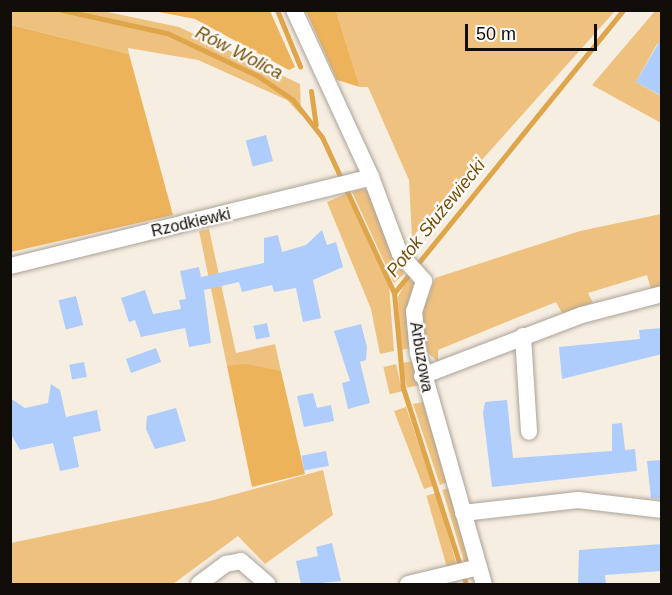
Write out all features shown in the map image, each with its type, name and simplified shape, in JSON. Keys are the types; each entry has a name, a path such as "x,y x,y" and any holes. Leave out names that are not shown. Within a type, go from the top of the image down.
{"street":[{"name":"Arbuzowa","path":"294,10 404,261 424,281 414,322 422,376 484,585"},
{"name":"Rzodkiewki","path":"10,266 335,190 367,179"},
{"path":"422,376 523,336 662,294"},
{"path":"523,336 529,432"},
{"path":"463,513 578,500 662,510"},
{"path":"199,585 226,564 241,561 267,585"},
{"path":"408,585 477,567"}],"shaded area":[{"path":"10,11 103,11 179,27 300,84 301,115 287,100 198,60 128,48 129,54 11,25"},
{"path":"154,11 270,11 295,67 289,70 195,19"},
{"path":"306,11 336,11 360,87 337,80"},
{"path":"336,11 615,11 412,238 409,180 368,87 360,87"},
{"path":"655,11 661,11 661,46 657,44 636,82 661,96 661,123 592,85"},
{"path":"11,25 129,54 173,215 11,252"},
{"path":"362,189 370,192 404,274 394,283 352,192"},
{"path":"348,193 389,285 394,351 380,354 371,309 327,202"},
{"path":"661,214 661,287 651,290 647,275 588,293 593,303 562,313 556,302 438,350 438,362 427,352 422,313 435,278 580,231"},
{"path":"209,229 236,353 275,344 281,371 227,366 199,231"},
{"path":"408,277 414,283 407,311 411,348 400,350 398,297"},
{"path":"413,361 418,386 407,388 402,363"},
{"path":"246,364 281,371 305,474 252,487 227,366"},
{"path":"396,364 402,391 390,394 383,367"},
{"path":"423,402 447,482 440,485 413,404"},
{"path":"406,407 433,486 424,489 394,411"},
{"path":"323,470 333,515 265,564 238,536 173,584 11,584 11,543 210,501"},
{"path":"449,488 471,561 465,563 442,490"},
{"path":"436,493 457,565 447,568 426,496"}],"building":[{"path":"662,37 662,96 636,82"},
{"path":"266,135 273,161 253,167 246,140"},
{"path":"322,230 327,245 336,242 343,267 313,280 321,318 303,322 296,288 274,292 272,285 242,292 239,282 204,290 211,343 189,347 185,328 141,337 135,320 129,322 121,298 145,290 153,314 181,309 179,300 186,299 180,271 199,267 201,277 264,263 264,238 278,235 282,252 306,245"},
{"path":"76,296 83,325 66,329 59,300"},
{"path":"267,323 270,337 256,340 253,326"},
{"path":"361,324 367,347 366,360 360,362 370,403 348,409 342,383 350,381 334,331"},
{"path":"662,328 662,354 562,379 559,347 640,339 639,330"},
{"path":"156,348 161,362 131,373 126,359"},
{"path":"84,362 87,377 72,380 69,365"},
{"path":"51,384 60,390 66,417 97,410 101,431 73,437 79,467 60,471 53,443 20,450 11,434 10,398 25,408 48,403"},
{"path":"313,393 317,408 331,405 334,421 304,427 297,396"},
{"path":"507,400 513,458 612,451 612,424 622,423 625,450 635,449 637,471 492,487 483,413 485,402"},
{"path":"176,408 186,441 155,449 146,429 147,416"},
{"path":"326,451 329,466 304,470 301,456"},
{"path":"662,460 662,499 651,498 647,461"},
{"path":"332,543 341,581 301,585 296,561 318,556 316,547"},
{"path":"662,544 662,571 605,575 606,585 578,585 579,550"}],"waterway":[{"name":"Rów Wolica","path":"62,10 167,33 258,76 293,100 322,137 394,293"},
{"path":"277,10 300,66"},
{"name":"Potok Służewiecki","path":"466,584 403,388 394,293 623,10"},
{"path":"311,91 316,125"}]}
